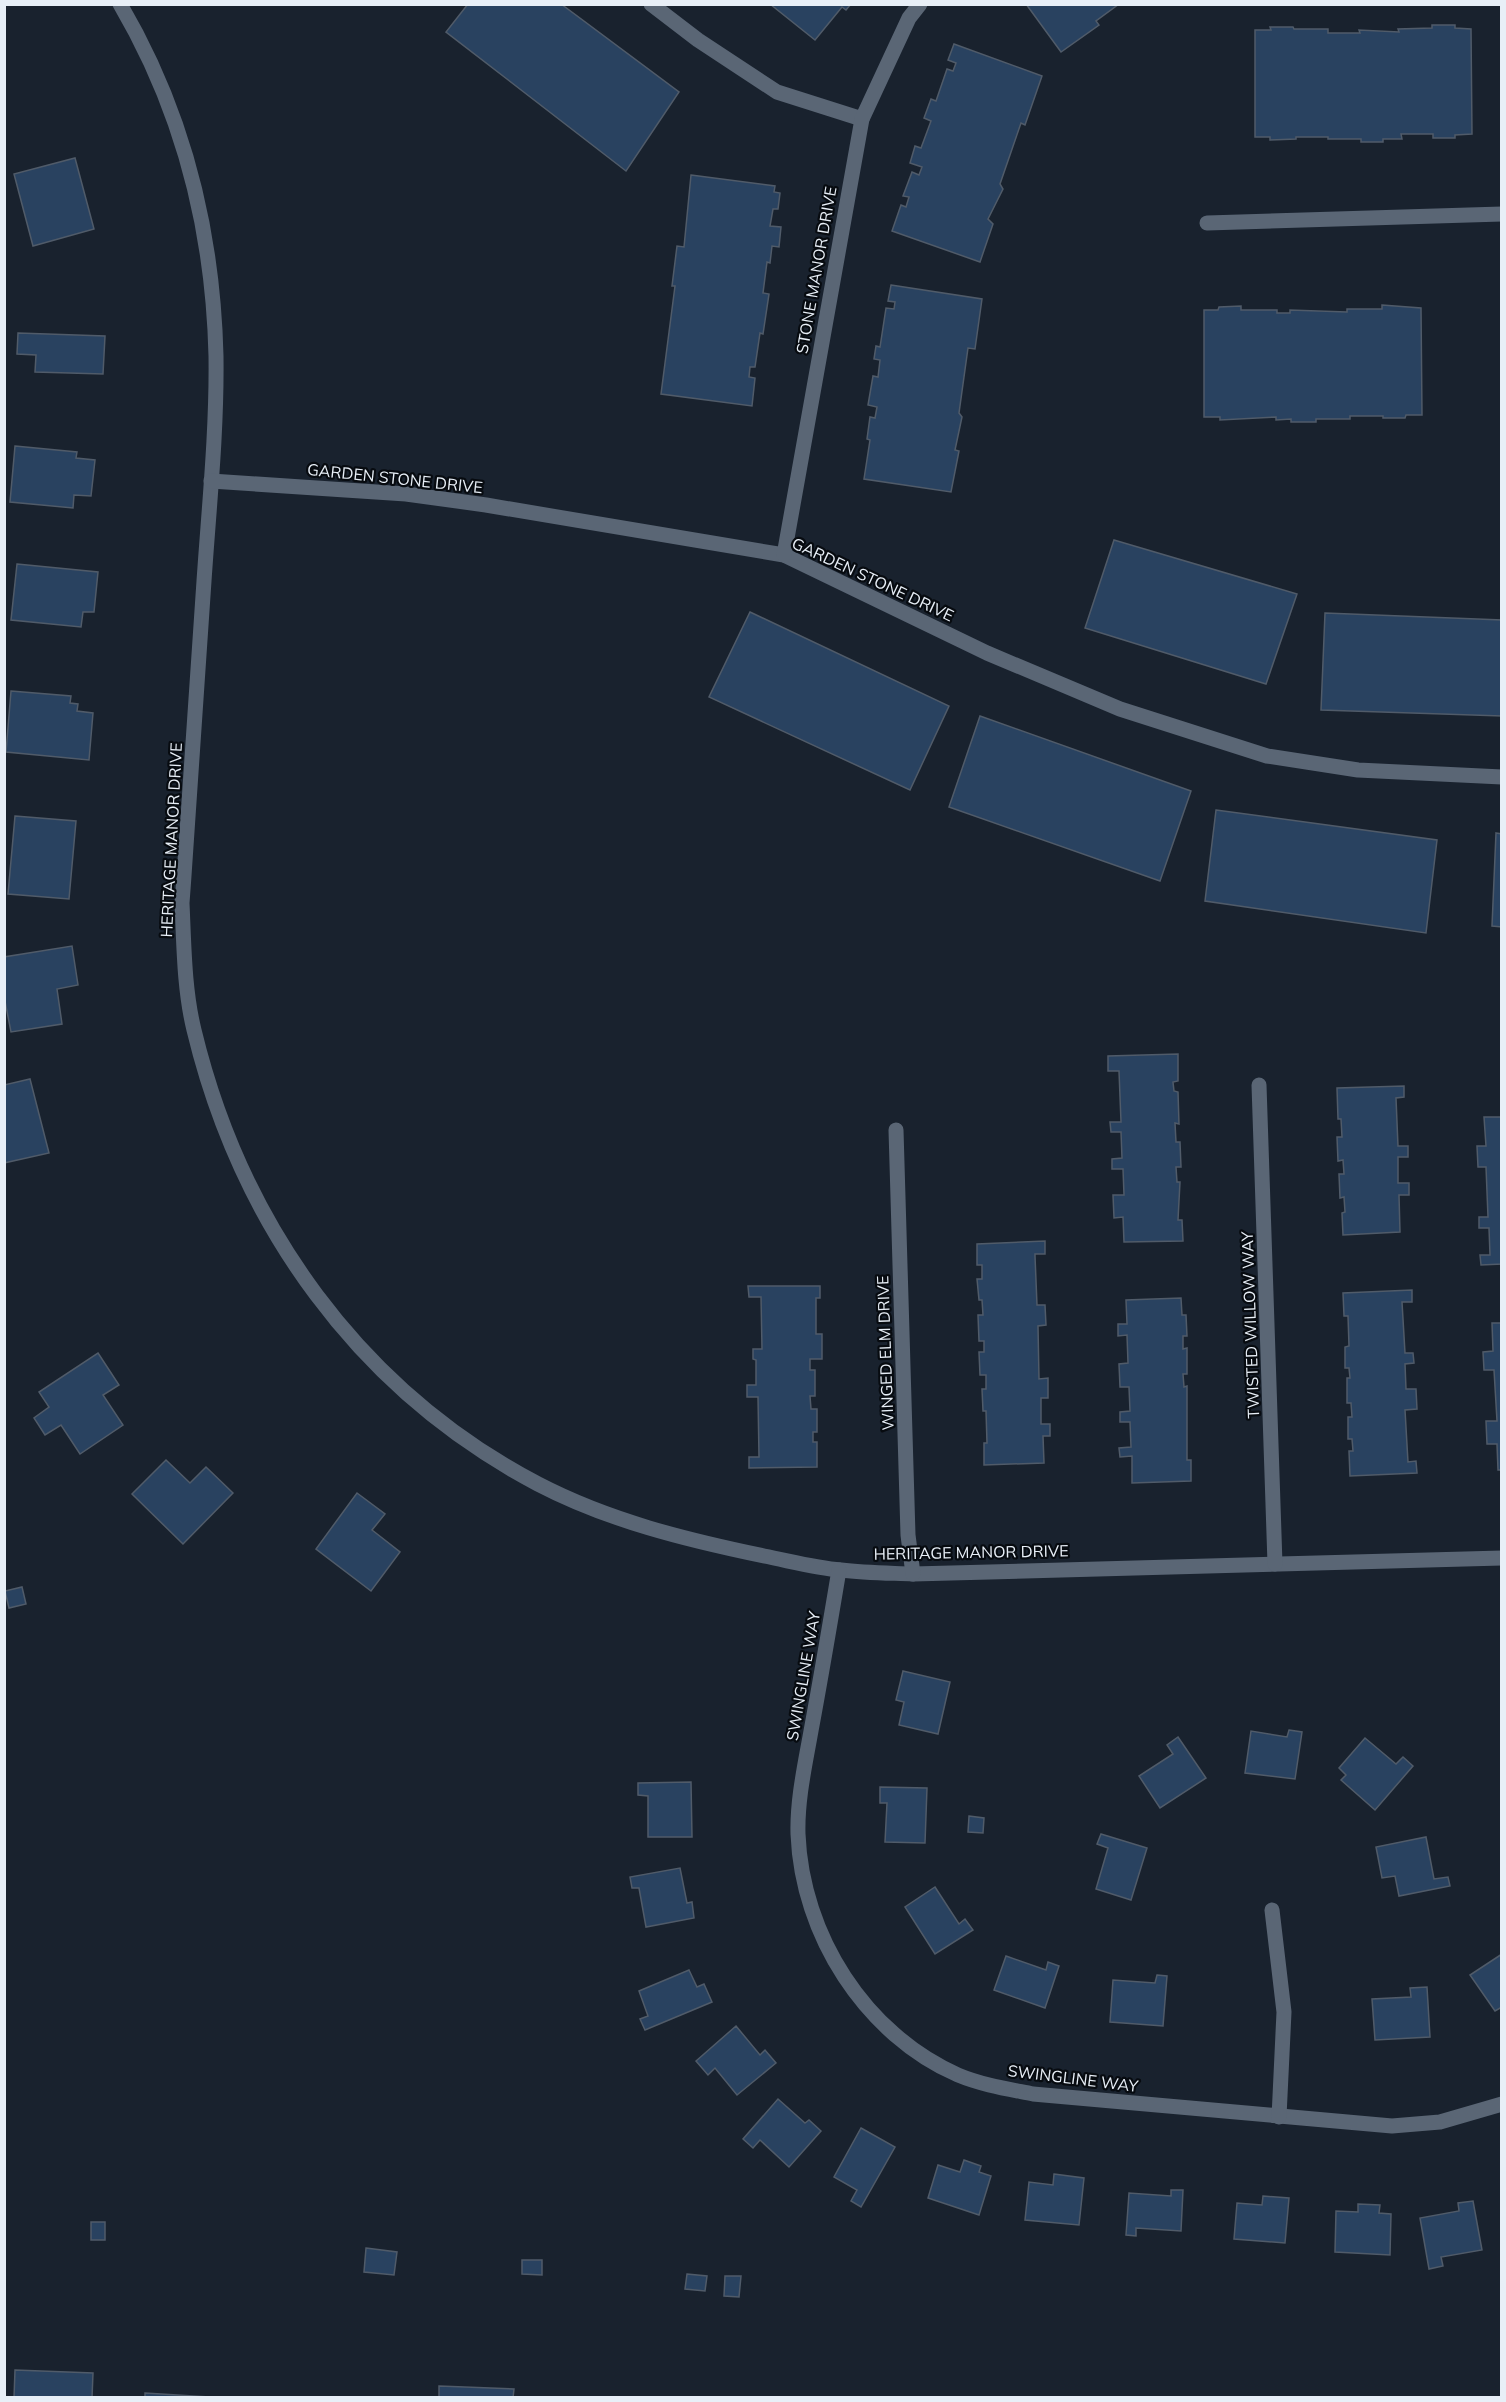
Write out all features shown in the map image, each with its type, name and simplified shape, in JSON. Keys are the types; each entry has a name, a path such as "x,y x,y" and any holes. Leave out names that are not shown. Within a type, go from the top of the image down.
{"street":[{"name":"HERITAGE MANOR DRIVE","path":"120,4 131,22 177,124 192,172 213,293 216,358 211,481 182,903 184,963 193,1028 231,1146 258,1203 289,1258 334,1319 379,1368 430,1412 493,1458 530,1479 596,1509 691,1541 840,1570 913,1574 1502,1558"},
{"path":"651,4 698,40 777,92 862,119"},
{"name":"STONE MANOR DRIVE","path":"784,555 862,119 909,18 920,4"},
{"path":"1208,223 1502,214"},
{"name":"GARDEN STONE DRIVE","path":"211,481 406,494 486,505 784,555 987,653 1100,701 1267,756 1358,770 1502,777"},
{"name":"TWISTED WILLOW WAY","path":"1259,1086 1275,1564"},
{"name":"WINGED ELM DRIVE","path":"896,1130 908,1535 913,1574"},
{"name":"SWINGLINE WAY","path":"840,1570 801,1789 798,1834 803,1874 814,1918 849,1985 901,2038 927,2058 958,2075 990,2085 1033,2094 1392,2126 1440,2122 1502,2104"},
{"path":"1272,1910 1284,2012 1279,2117"}],"building":[{"path":"468,4 561,4 679,92 626,171 446,32"},
{"path":"770,4 851,4 846,10 842,7 815,40"},
{"path":"1026,4 1119,4 1096,21 1099,25 1061,52"},
{"path":"1432,25 1455,25 1455,28 1471,29 1472,134 1455,135 1455,138 1433,138 1433,134 1401,134 1402,139 1383,139 1383,142 1328,139 1328,137 1270,140 1270,137 1255,137 1255,30 1271,30 1270,27 1293,27 1294,29 1328,29 1328,33 1360,33 1359,30 1399,32 1398,29 1432,28"},
{"path":"954,44 1042,76 1025,125 1021,123 1000,184 1003,189 988,219 993,224 980,262 892,231 901,205 906,207 909,197 903,196 912,172 919,175 922,167 910,163 915,146 921,148 931,121 924,118 931,99 936,101 947,69 953,71 956,63 948,60"},
{"path":"75,158 94,229 33,246 14,174"},
{"path":"691,175 775,186 774,192 780,193 778,209 773,209 770,226 781,227 779,247 772,246 770,263 767,262 763,293 769,294 763,334 760,333 755,367 750,367 749,377 755,378 752,406 661,394 675,286 672,286 677,246 684,247"},
{"path":"891,285 982,299 975,349 968,348 959,413 962,417 955,450 959,451 951,492 864,479 870,440 867,439 870,417 875,418 877,407 868,405 873,376 878,377 880,360 874,359 876,346 880,347 886,308 894,309 895,302 888,301"},
{"path":"1382,305 1421,308 1422,415 1406,415 1405,418 1350,416 1350,419 1316,419 1316,422 1291,422 1291,419 1276,420 1276,417 1220,420 1220,417 1204,417 1204,310 1241,306 1241,310 1277,310 1277,313 1290,313 1290,310 1347,312 1347,309 1382,309"},
{"path":"18,333 105,336 103,374 35,372 36,355 17,354"},
{"path":"15,446 77,452 76,458 95,460 91,496 74,495 73,508 10,502"},
{"path":"1114,540 1297,594 1266,684 1085,628"},
{"path":"17,564 98,572 94,612 83,612 81,627 11,620"},
{"path":"750,612 949,706 910,790 709,697"},
{"path":"1325,613 1502,620 1502,716 1321,710"},
{"path":"11,691 71,696 70,703 78,704 77,711 93,713 89,760 6,752"},
{"path":"980,716 1191,791 1160,881 949,807"},
{"path":"1216,810 1437,840 1426,933 1205,901"},
{"path":"15,816 76,821 69,899 8,894"},
{"path":"1496,833 1502,834 1502,927 1492,926"},
{"path":"72,946 78,985 57,989 62,1024 11,1032 4,996 4,957"},
{"path":"1178,1054 1178,1081 1173,1082 1174,1091 1178,1092 1179,1124 1175,1123 1176,1142 1180,1142 1181,1167 1176,1167 1177,1182 1180,1182 1178,1220 1182,1220 1183,1241 1124,1242 1123,1217 1114,1218 1113,1195 1124,1195 1123,1169 1112,1169 1112,1159 1122,1158 1121,1132 1111,1132 1110,1122 1121,1122 1119,1071 1108,1071 1108,1056"},
{"path":"30,1079 49,1153 4,1163 4,1085"},
{"path":"1404,1086 1404,1097 1396,1098 1398,1146 1408,1146 1408,1157 1398,1157 1398,1183 1409,1183 1409,1195 1399,1195 1400,1232 1343,1235 1342,1213 1345,1212 1344,1197 1340,1198 1339,1174 1344,1174 1343,1160 1338,1161 1337,1137 1342,1137 1341,1119 1338,1119 1337,1088"},
{"path":"1484,1117 1502,1117 1502,1264 1481,1265 1480,1255 1490,1255 1489,1228 1479,1228 1479,1217 1488,1217 1486,1167 1478,1167 1477,1146 1486,1146"},
{"path":"1045,1241 1045,1254 1035,1254 1037,1305 1045,1305 1046,1325 1038,1326 1039,1379 1048,1378 1048,1398 1041,1398 1041,1424 1050,1424 1050,1436 1043,1436 1044,1463 984,1465 984,1443 987,1443 986,1411 983,1411 982,1389 986,1389 986,1375 980,1375 979,1352 984,1352 984,1341 979,1341 978,1315 983,1315 977,1279 982,1279 982,1265 977,1265 977,1244"},
{"path":"748,1286 820,1286 820,1298 816,1298 816,1334 822,1334 822,1359 810,1359 810,1370 815,1370 815,1396 810,1396 811,1409 817,1409 817,1432 813,1432 813,1442 817,1442 817,1467 749,1468 749,1457 759,1457 758,1397 747,1397 747,1385 756,1385 756,1360 753,1359 753,1349 762,1349 761,1297 749,1297"},
{"path":"1412,1290 1412,1302 1402,1302 1405,1353 1413,1353 1414,1363 1405,1364 1406,1389 1416,1389 1417,1409 1405,1410 1408,1462 1416,1461 1417,1473 1350,1476 1349,1451 1353,1451 1352,1439 1348,1439 1348,1417 1352,1417 1351,1403 1347,1403 1347,1378 1350,1378 1349,1368 1345,1368 1345,1347 1349,1346 1348,1316 1344,1316 1343,1293"},
{"path":"1181,1298 1182,1315 1186,1315 1187,1336 1183,1336 1183,1349 1187,1348 1187,1374 1183,1374 1184,1387 1187,1386 1187,1460 1191,1460 1191,1481 1132,1483 1132,1456 1120,1457 1119,1448 1131,1447 1130,1422 1120,1422 1120,1412 1130,1411 1129,1387 1120,1387 1119,1364 1128,1363 1127,1335 1118,1336 1118,1324 1127,1324 1126,1300"},
{"path":"1492,1323 1502,1323 1502,1470 1498,1470 1497,1444 1487,1444 1486,1421 1497,1421 1494,1370 1484,1370 1483,1352 1493,1351"},
{"path":"98,1353 119,1385 103,1395 123,1425 80,1454 61,1425 45,1435 34,1418 49,1407 39,1392"},
{"path":"166,1460 190,1483 206,1467 233,1493 183,1544 132,1494"},
{"path":"357,1493 385,1514 372,1530 400,1552 371,1591 316,1549"},
{"path":"22,1587 26,1604 9,1608 5,1591"},
{"path":"903,1671 950,1682 938,1734 899,1725 904,1702 896,1700"},
{"path":"1289,1730 1302,1732 1295,1779 1245,1773 1251,1731 1287,1737"},
{"path":"1178,1737 1206,1778 1160,1808 1139,1776 1173,1754 1167,1745"},
{"path":"1365,1738 1396,1764 1403,1757 1413,1766 1375,1810 1341,1780 1346,1775 1339,1768"},
{"path":"691,1782 692,1837 648,1837 648,1796 638,1795 638,1783"},
{"path":"880,1787 927,1788 925,1843 885,1842 887,1803 880,1803"},
{"path":"969,1816 984,1818 983,1833 968,1832"},
{"path":"1101,1834 1147,1848 1131,1900 1096,1889 1108,1848 1097,1844"},
{"path":"1426,1837 1434,1879 1448,1877 1450,1886 1399,1896 1395,1876 1382,1878 1376,1847"},
{"path":"680,1868 687,1903 692,1902 694,1918 646,1927 639,1888 632,1888 630,1877"},
{"path":"935,1887 959,1924 965,1919 973,1930 935,1954 905,1907"},
{"path":"1502,1954 1502,2007 1495,2011 1470,1975"},
{"path":"1006,1956 1046,1970 1048,1962 1059,1966 1045,2008 994,1990"},
{"path":"689,1970 697,1987 704,1984 712,2002 645,2030 640,2019 648,2016 639,1991"},
{"path":"1157,1975 1167,1976 1163,2026 1110,2022 1113,1980 1155,1983"},
{"path":"1427,1987 1430,2037 1375,2040 1372,1999 1411,1997 1410,1988"},
{"path":"736,2026 760,2055 765,2050 776,2063 737,2095 715,2068 708,2075 696,2061"},
{"path":"778,2099 805,2123 809,2120 821,2131 789,2167 760,2140 753,2148 743,2139"},
{"path":"861,2128 895,2147 861,2207 851,2201 857,2190 834,2177"},
{"path":"964,2160 981,2166 979,2172 991,2176 979,2215 928,2198 938,2165 960,2172"},
{"path":"1054,2174 1084,2178 1079,2225 1025,2220 1029,2182 1053,2185"},
{"path":"1171,2190 1183,2190 1181,2231 1136,2228 1136,2236 1126,2235 1129,2193 1171,2196"},
{"path":"1263,2196 1289,2198 1285,2243 1234,2239 1237,2203 1262,2205"},
{"path":"1473,2201 1482,2250 1441,2257 1443,2266 1429,2269 1420,2218 1459,2211 1458,2203"},
{"path":"1358,2204 1380,2205 1379,2213 1391,2214 1390,2255 1335,2252 1336,2211 1358,2212"},
{"path":"91,2222 105,2222 105,2240 91,2240"},
{"path":"366,2248 397,2252 394,2275 364,2272"},
{"path":"522,2260 542,2260 542,2275 522,2274"},
{"path":"687,2274 707,2276 705,2291 685,2289"},
{"path":"725,2276 741,2276 739,2297 724,2296"},
{"path":"15,2370 93,2373 92,2398 14,2398"},
{"path":"439,2386 514,2389 513,2398 439,2398"},
{"path":"145,2393 226,2398 145,2398"}]}
